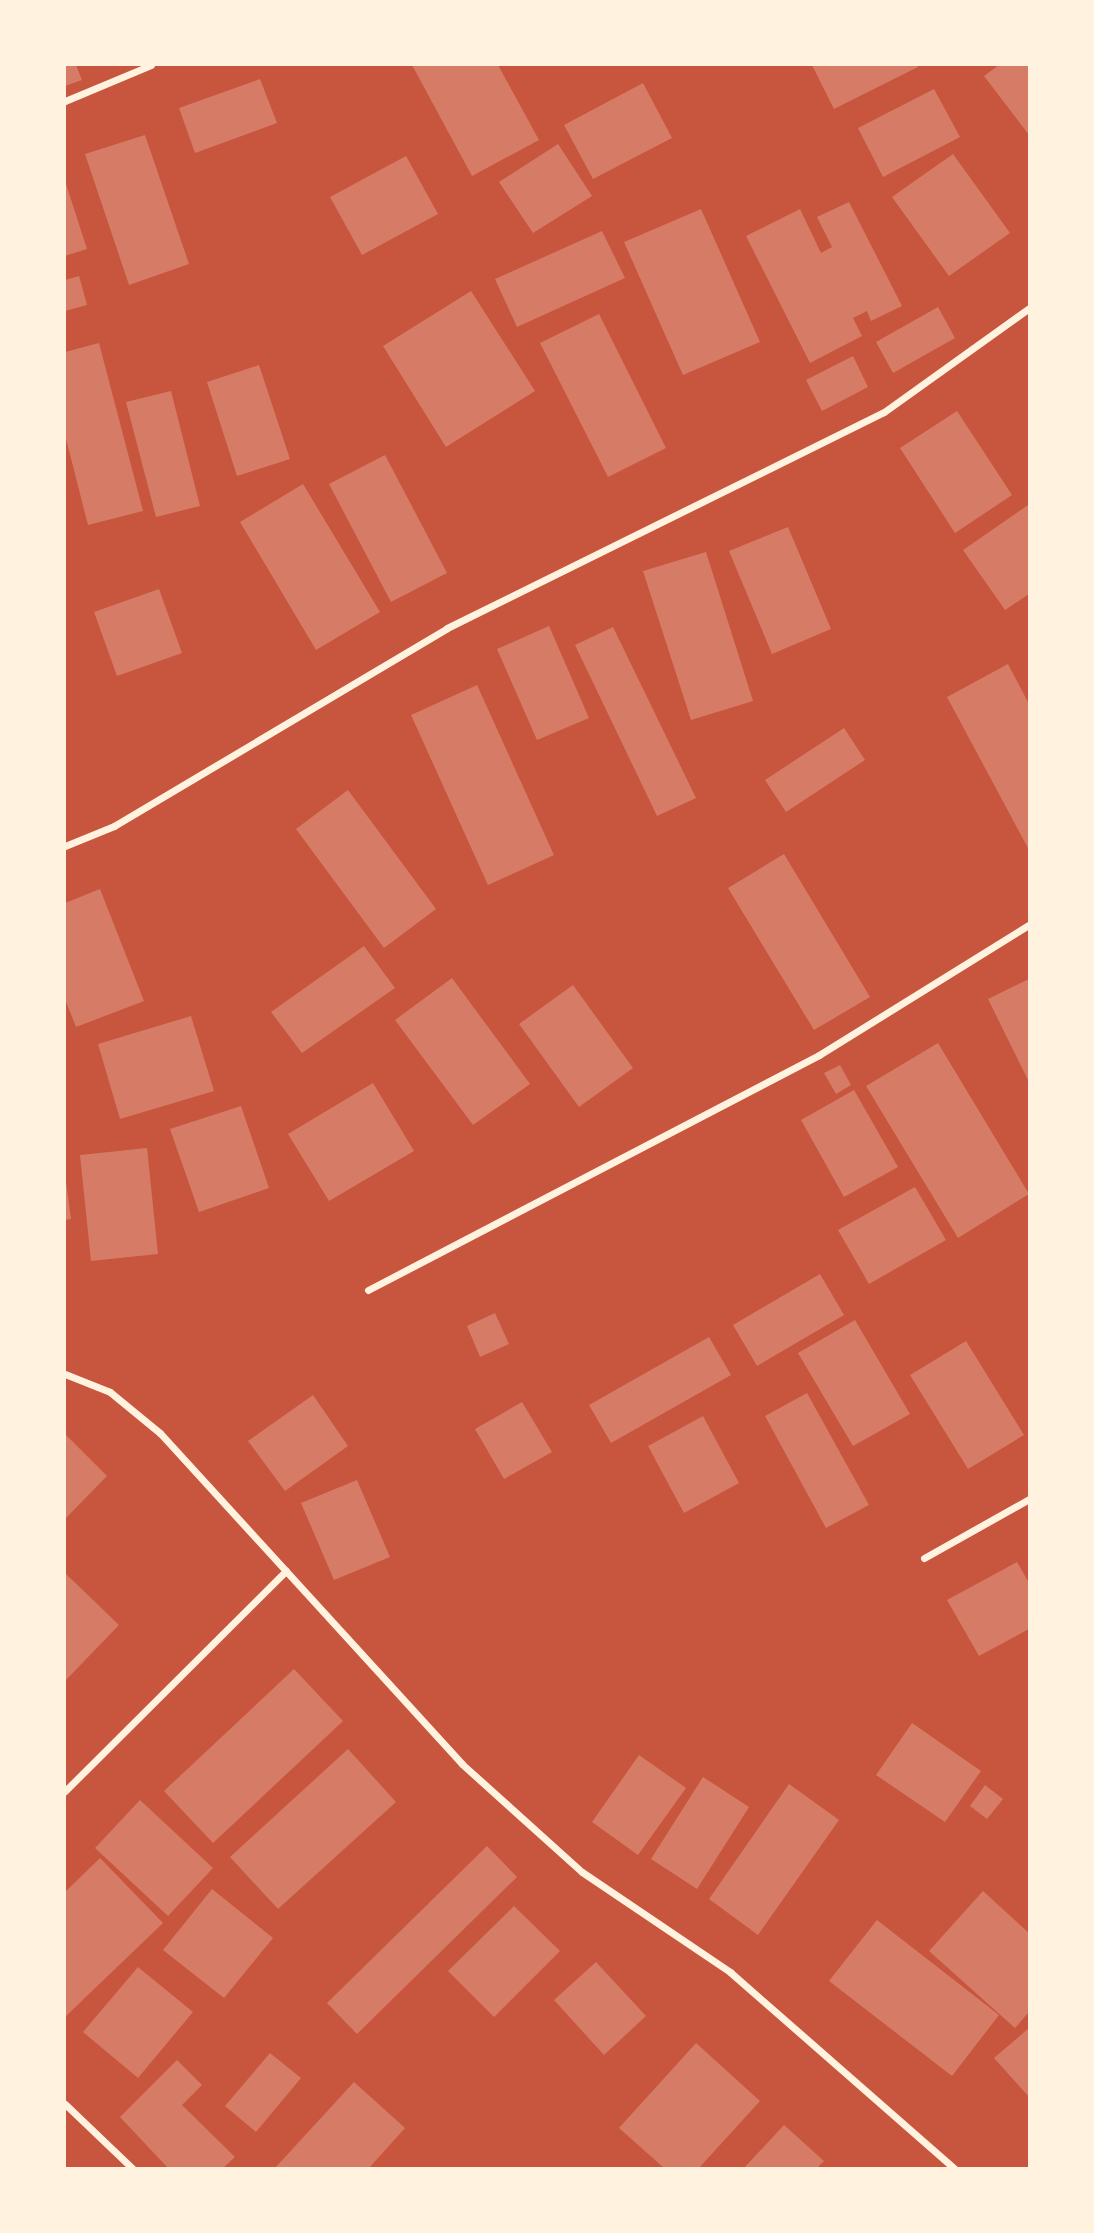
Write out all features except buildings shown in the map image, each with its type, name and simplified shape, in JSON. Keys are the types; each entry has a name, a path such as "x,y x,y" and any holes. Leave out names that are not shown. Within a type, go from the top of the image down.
{"street":[{"path":"65,101 151,65"},
{"path":"65,846 114,826 447,628 884,411 1029,308"},
{"path":"368,1290 819,1055 1029,925"},
{"path":"65,1374 110,1392 160,1433 462,1764 582,1872 730,1972 954,2168"},
{"path":"924,1558 1029,1499"},
{"path":"65,1791 286,1571"},
{"path":"65,2104 132,2168"}]}
